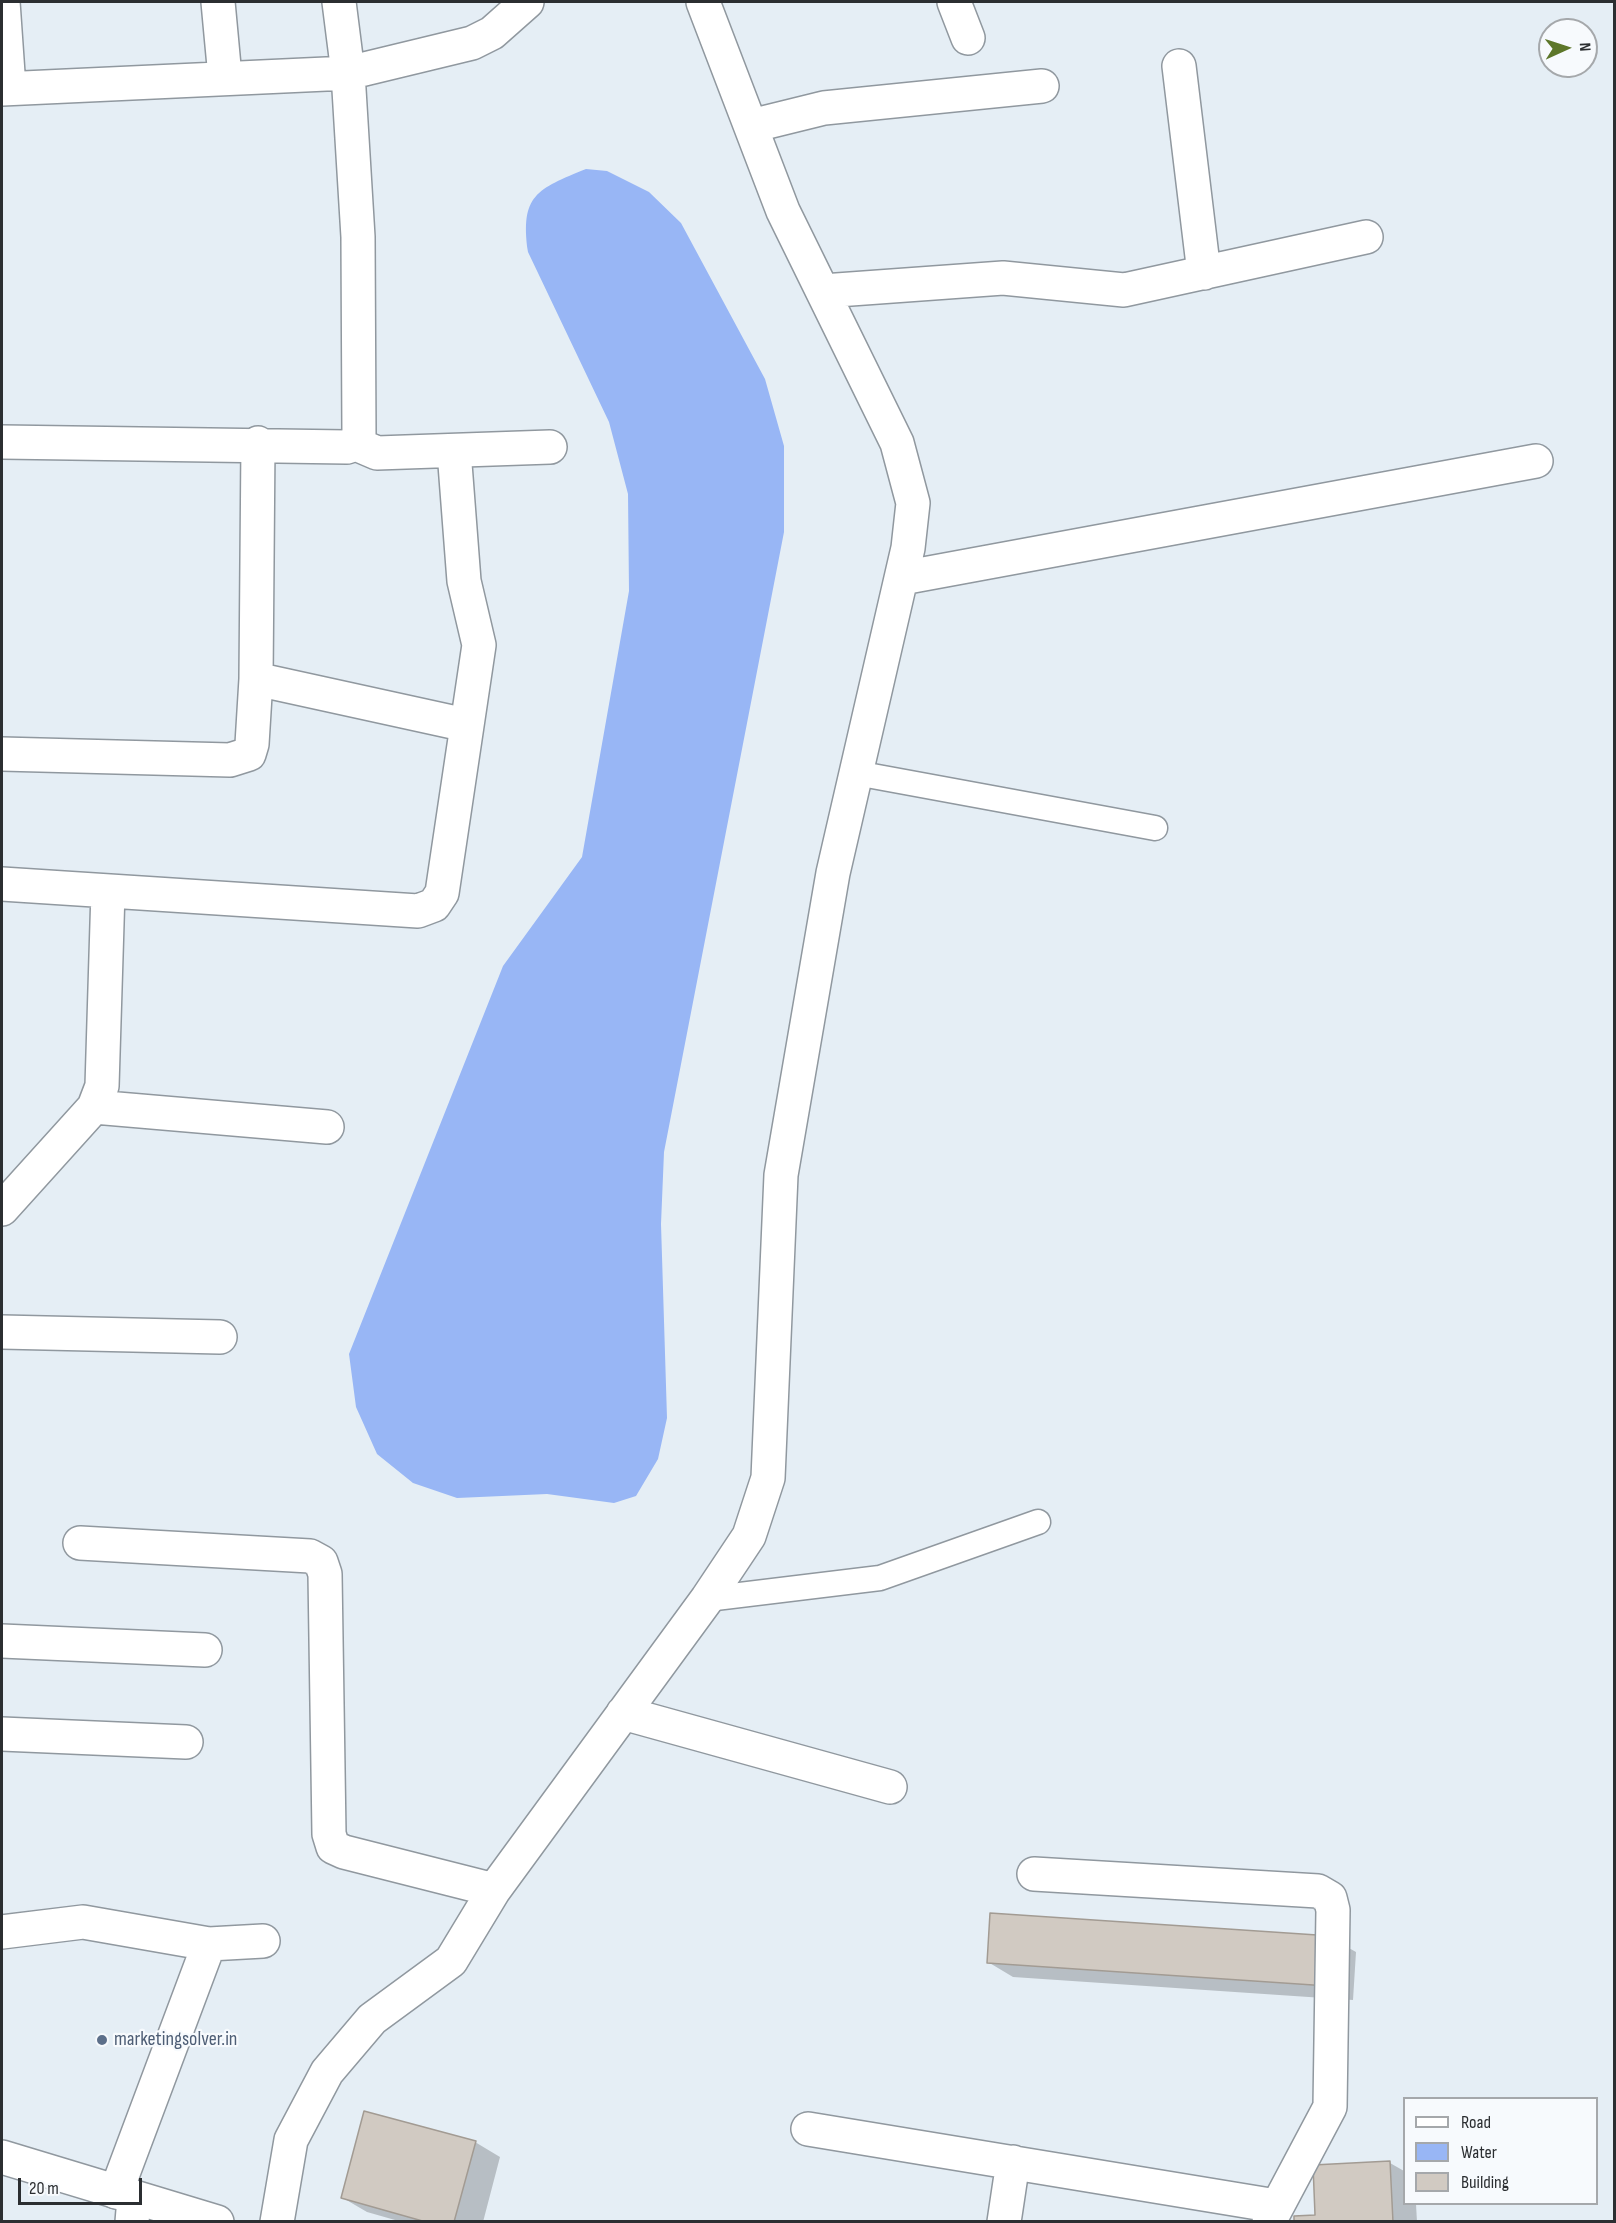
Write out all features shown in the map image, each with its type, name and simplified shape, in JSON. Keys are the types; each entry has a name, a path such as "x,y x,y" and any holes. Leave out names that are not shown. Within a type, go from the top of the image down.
{"main road":[{"path":"3,2 5,89 348,73 472,43 492,33 527,2"},
{"path":"218,2 225,77"},
{"path":"339,2 348,73 358,237 358,438 356,444"},
{"path":"277,2222 291,2140 327,2072 372,2019 451,1961 495,1890 707,1599 749,1536 768,1478 781,1174 833,873 902,578 913,504 897,443 783,211 703,2"},
{"path":"954,2 968,38"},
{"path":"1179,66 1204,273"},
{"path":"751,126 824,108 1042,86"},
{"path":"823,291 1003,278 1124,290 1366,237"},
{"path":"2,442 258,443 347,447 356,444 377,453 549,447"},
{"path":"2,754 241,758 249,754 252,744 256,679 258,443"},
{"path":"2,884 418,911 434,905 442,893 479,645 464,581 454,451"},
{"path":"902,578 1536,460"},
{"path":"256,679 466,725"},
{"path":"2,1209 94,1107 102,1086 108,891"},
{"path":"94,1107 327,1127"},
{"path":"2,1332 220,1337"},
{"path":"80,1543 310,1556 321,1562 325,1574 328,1834 333,1847 344,1852 495,1890"},
{"path":"2,1641 206,1650"},
{"path":"623,1713 890,1787"},
{"path":"2,1734 186,1742"},
{"path":"808,2129 1013,2162 1272,2214 1330,2107 1333,1910 1330,1898 1318,1891 1034,1874"},
{"path":"2,1932 83,1922 209,1944 263,1941"},
{"path":"127,2204 209,1944"},
{"path":"2,2157 127,2204 217,2222"},
{"path":"1004,2222 1013,2162"}],"lane":[{"path":"856,773 1155,828"},
{"path":"707,1599 880,1578 1038,1522"}],"water":[{"path":"586,169 607,171 649,192 681,223 765,379 784,446 784,532 664,1152 661,1224 667,1418 658,1459 636,1496 614,1503 547,1494 457,1498 413,1483 377,1454 356,1407 349,1354 503,966 582,857 629,591 628,494 609,422 528,252 526,233 530,206 536,197 555,182"}],"building":[{"path":"990,1913 1332,1936 1328,1986 987,1963"},
{"path":"364,2111 476,2141 454,2222 426,2222 341,2198"},
{"path":"1390,2161 1393,2222 1294,2222 1294,2216 1315,2215 1313,2165"}],"place":[{"name":"marketingsolver.in","path":"102,2040"}]}
